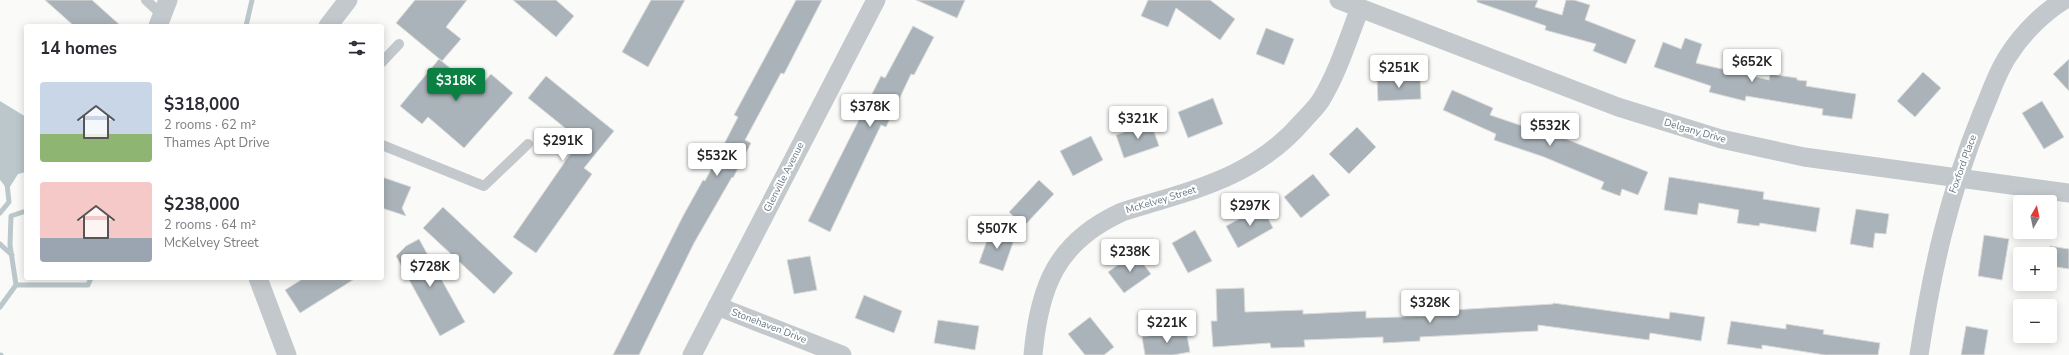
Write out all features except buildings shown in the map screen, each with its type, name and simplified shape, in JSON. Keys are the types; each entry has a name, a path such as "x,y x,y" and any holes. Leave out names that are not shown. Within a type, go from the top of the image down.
{"street":[{"path":"330,24 348,0"},
{"name":"Glenville Avenue","path":"692,355 876,0"},
{"name":"Delgany Drive","path":"1339,0 1618,107 1678,127 1721,139 1804,157 2069,193"},
{"name":"Foxford Place","path":"1919,355 1935,261 1950,200 1973,137 2001,68 2010,52 2032,26 2064,0"},
{"name":"McKelvey Street","path":"1033,355 1035,329 1042,296 1054,269 1072,246 1093,228 1122,212 1219,182 1252,166 1268,154 1294,131 1320,101 1338,66 1360,8"},
{"path":"259,280 286,355"},
{"name":"Stonehaven Drive","path":"717,306 842,355"}],"lane":[{"path":"146,0 162,13"},
{"path":"384,60 398,44"},
{"path":"384,147 484,186 528,144"}],"shaded area":[{"path":"0,101 24,116 24,172 18,174 8,190 0,180"}],"waterway":[{"path":"246,24 252,0"},
{"path":"0,213 9,202 7,184"},
{"path":"16,285 10,245 11,216 24,212"},
{"path":"0,244 12,255"},
{"path":"16,285 88,285 90,280"},
{"path":"0,307 16,285"}]}
